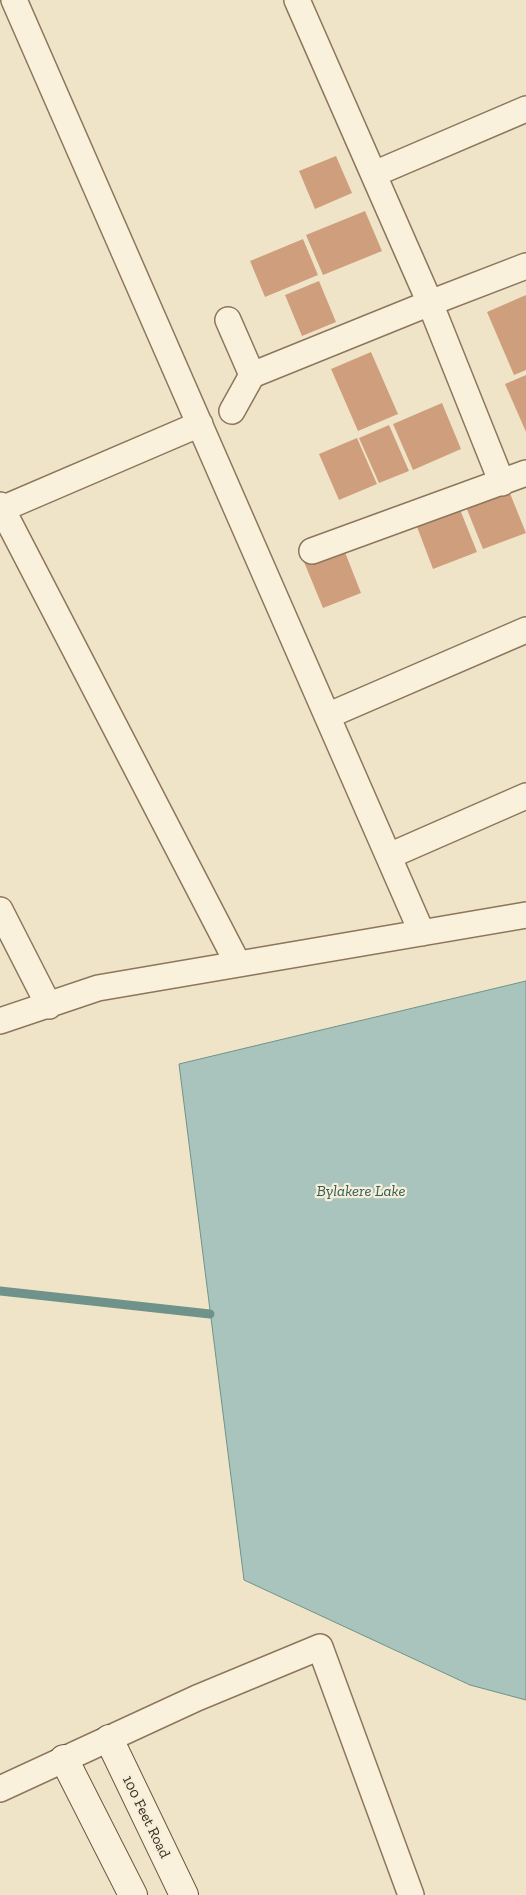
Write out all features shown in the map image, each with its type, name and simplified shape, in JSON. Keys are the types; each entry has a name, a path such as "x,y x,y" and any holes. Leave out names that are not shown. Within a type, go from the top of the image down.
{"main road":[{"name":"100 Feet Road","path":"109,1738 184,1895"},
{"path":"64,1759 133,1895"}],"street":[{"path":"14,0 422,932"},
{"path":"297,0 430,303 502,483"},
{"path":"374,174 526,110"},
{"path":"232,411 252,375 526,266"},
{"path":"228,320 252,375"},
{"path":"200,424 1,507 238,964"},
{"path":"312,551 526,473"},
{"path":"328,716 526,630"},
{"path":"389,856 526,796"},
{"path":"0,910 49,1006"},
{"path":"0,1021 98,988 526,915"},
{"path":"0,1789 197,1698 320,1647 411,1895"}],"water":[{"name":"Bylakere Lake","path":"526,981 526,1700 470,1685 244,1580 179,1064"}],"building":[{"path":"336,156 352,193 315,209 299,171"},
{"path":"365,211 382,251 323,275 306,235"},
{"path":"303,239 318,275 265,297 250,261"},
{"path":"319,281 336,322 302,336 285,295"},
{"path":"526,295 526,370 514,375 487,312"},
{"path":"371,352 398,414 358,431 331,369"},
{"path":"526,375 526,432 505,384"},
{"path":"442,403 461,449 413,470 393,424"},
{"path":"389,425 409,471 379,483 359,438"},
{"path":"357,438 377,484 339,500 319,454"},
{"path":"507,486 526,533 483,549 464,502"},
{"path":"457,502 477,552 433,569 414,519"},
{"path":"343,547 361,593 323,608 304,562"}],"waterway":[{"path":"0,1291 210,1314"}]}
